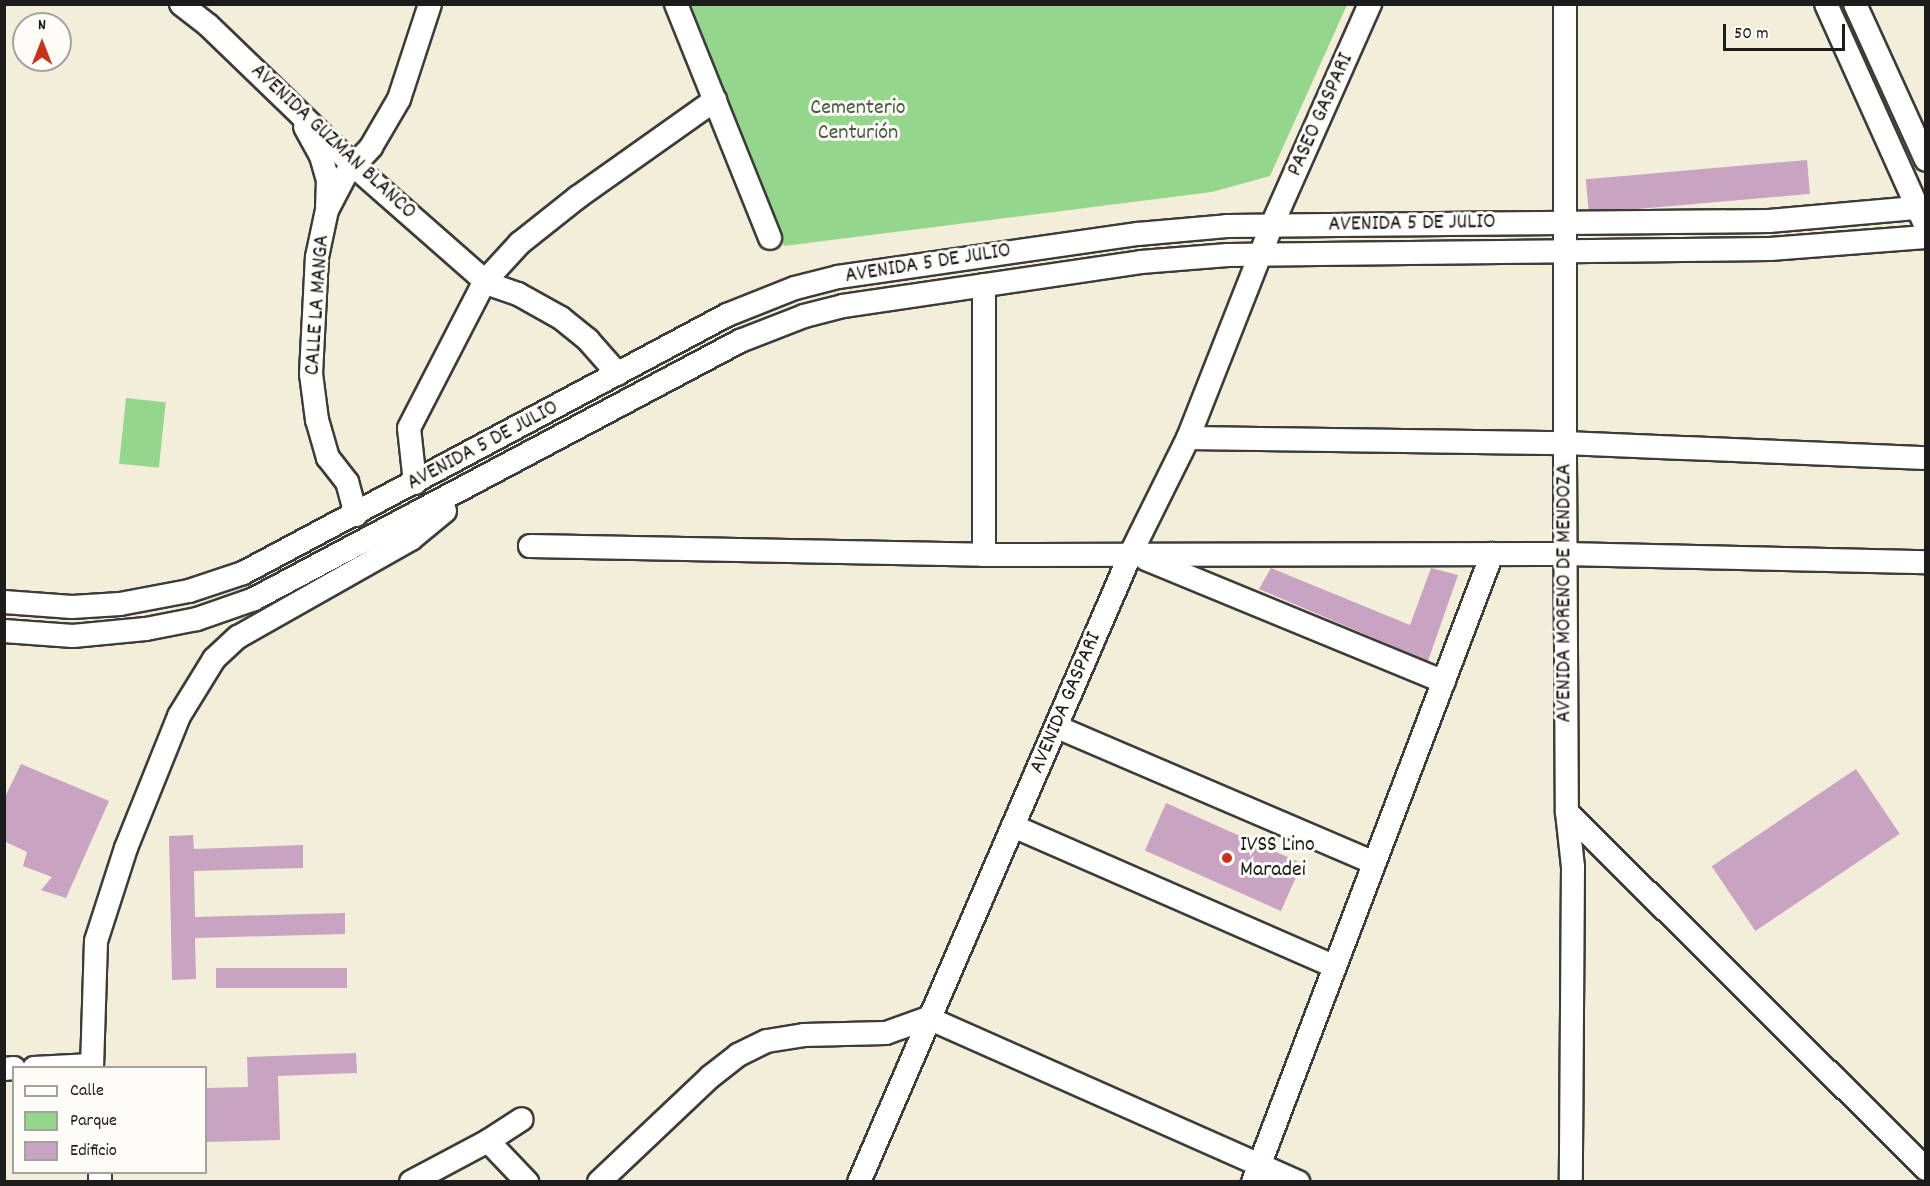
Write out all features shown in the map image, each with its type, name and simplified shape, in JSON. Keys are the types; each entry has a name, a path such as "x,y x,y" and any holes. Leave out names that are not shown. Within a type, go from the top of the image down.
{"street":[{"name":"AVENIDA GUZMAN BLANCO","path":"181,4 281,93 354,166 485,282"},
{"name":"CALLE LA MANGA","path":"356,515 347,482 328,458 317,420 311,374 317,257 327,210 354,166 371,147 399,99 430,4"},
{"path":"676,4 770,238"},
{"name":"PASEO GASPARI","path":"1272,225 1370,4"},
{"name":"AVENIDA MORENO DE MENDOZA","path":"1565,4 1567,812 1573,867 1571,1182"},
{"path":"1826,4 1923,213"},
{"path":"1855,4 1926,160"},
{"path":"281,93 321,156 328,180 327,210"},
{"path":"415,483 409,428 485,282 520,243 715,100"},
{"name":"AVENIDA 5 DE JULIO","path":"4,602 72,607 166,596 243,573 356,515 727,315 816,282 1138,234 1272,225 1812,219 1923,213"},
{"name":"AVENIDA GASPARI","path":"859,1182 928,1018 1131,554 1188,438 1272,225"},
{"name":"AVENIDA 5 DE JULIO","path":"4,631 73,636 123,632 224,610 309,573 740,341 780,324 843,306 1181,258 1814,248 1926,237"},
{"path":"485,282 518,294 561,318 588,340 618,374"},
{"path":"984,285 984,555"},
{"path":"1188,438 1565,443 1926,458"},
{"path":"92,1066 96,941 126,848 179,716 214,659 238,638 411,539 483,479"},
{"path":"530,546 984,555 1565,554 1926,562"},
{"path":"1131,554 1232,592 1444,682"},
{"path":"1256,1174 1333,966 1492,554"},
{"path":"1056,727 1374,863"},
{"path":"1567,812 1922,1166"},
{"path":"1013,826 1333,966"},
{"path":"599,1182 710,1077 758,1046 804,1035 886,1034 928,1018 1256,1174 1298,1182"},
{"path":"411,1182 488,1141 522,1119"},
{"path":"488,1141 527,1182"}],"green space":[{"name":"Cementerio Centurión","path":"686,5 1347,5 1270,176 1212,192 784,246"},
{"path":"126,398 166,402 159,468 119,464"}],"building":[{"path":"1807,160 1810,194 1589,213 1586,179"},
{"path":"1271,568 1410,625 1431,568 1458,575 1428,661 1259,589"},
{"path":"21,764 109,801 66,898 41,890 52,877 23,866 27,852 4,841 4,799"},
{"path":"1856,769 1900,834 1755,931 1712,866"},
{"path":"1166,803 1302,864 1281,911 1145,851"},
{"path":"193,835 194,849 303,845 303,868 194,871 195,917 345,913 345,934 195,938 196,979 172,980 169,836"},
{"path":"216,968 347,968 347,988 216,988"},
{"path":"356,1053 357,1073 278,1076 280,1140 207,1142 207,1088 248,1087 247,1057"}],"place":[{"name":"IVSS Lino Maradei","path":"1227,858"}]}
